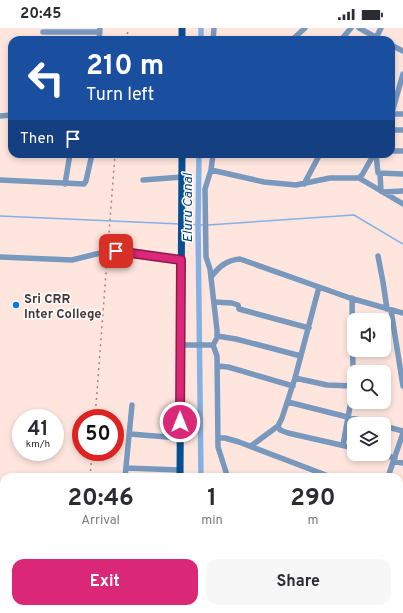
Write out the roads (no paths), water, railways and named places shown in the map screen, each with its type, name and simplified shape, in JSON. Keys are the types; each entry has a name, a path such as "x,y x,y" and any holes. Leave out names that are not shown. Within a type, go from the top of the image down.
{"main road":[{"path":"180,473 184,345 181,259 182,158"}],"street":[{"path":"296,36 305,28"},
{"path":"344,36 351,28"},
{"path":"359,28 373,36"},
{"path":"43,32 100,30"},
{"path":"395,106 400,94 403,74"},
{"path":"65,184 69,158"},
{"path":"0,180 82,185 85,183 91,158"},
{"path":"212,158 211,170 204,188 206,256 211,277 217,336 213,345 217,366 218,447 226,473"},
{"path":"304,184 318,158"},
{"path":"211,170 264,182 296,185 330,178 359,178 373,158"},
{"path":"375,158 377,171 380,174 382,192"},
{"path":"380,174 403,174"},
{"path":"143,180 182,177"},
{"path":"359,178 403,204"},
{"path":"382,192 403,191"},
{"path":"0,257 72,260 116,251 181,259"},
{"path":"378,256 396,339 403,386"},
{"path":"211,277 224,264 232,260 240,259 352,298 403,313"},
{"path":"251,446 278,426 293,386 319,287"},
{"path":"352,298 352,365"},
{"path":"214,302 232,303 238,305 239,309 308,328"},
{"path":"217,336 236,339 301,356"},
{"path":"396,339 403,340"},
{"path":"184,345 213,345"},
{"path":"217,366 228,367 293,386"},
{"path":"295,378 327,385 347,386"},
{"path":"288,402 349,417 350,409"},
{"path":"126,473 132,405"},
{"path":"278,426 280,430 288,433 347,446"},
{"path":"343,445 347,426"},
{"path":"389,473 402,440 403,432 391,428"},
{"path":"130,434 180,438"},
{"path":"218,438 225,438 251,446 321,473"},
{"path":"391,458 403,463"},
{"path":"126,468 171,473"}],"waterway":[{"name":"Eluru Canal","path":"201,28 201,36"},
{"name":"Eluru Canal","path":"199,158 198,225 201,473"},
{"path":"208,225 354,215 403,244"},
{"path":"0,216 180,224"},
{"path":"184,224 204,225"}],"railway":[{"path":"127,36 128,28"},
{"path":"96,409 115,158"},
{"path":"90,473 91,461"}],"place":[{"name":"Sri CRR Inter College","path":"16,305"}]}
